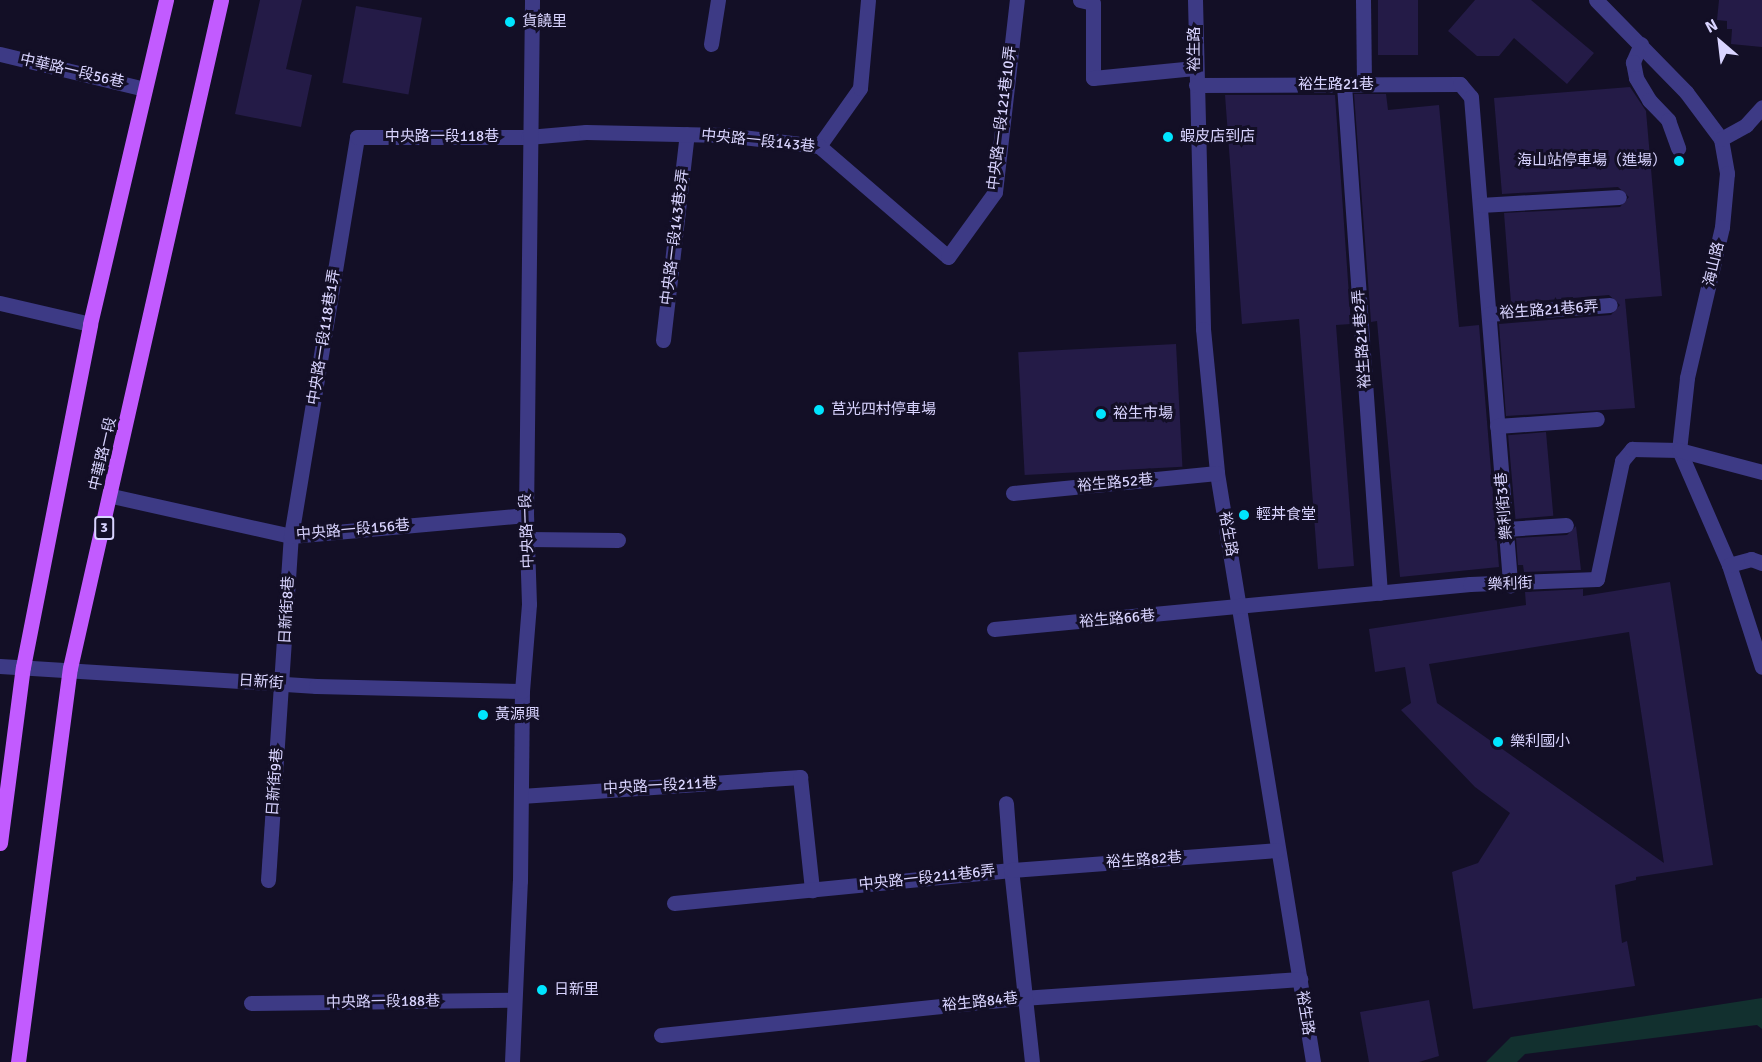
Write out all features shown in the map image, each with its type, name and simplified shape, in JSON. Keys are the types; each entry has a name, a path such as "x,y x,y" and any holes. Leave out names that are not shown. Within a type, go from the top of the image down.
{"main road":[{"path":"0,843 23,667 90,324 166,0"},
{"name":"中華路一段","path":"18,1062 70,668 112,496 221,0"}],"street":[{"name":"中央路一段","path":"512,1062 521,796 522,691 529,604 526,515 528,137 532,0"},
{"path":"711,44 718,0"},
{"path":"819,146 860,88 868,0"},
{"name":"中央路一段121巷10弄","path":"948,257 995,192 1017,0"},
{"path":"1080,0 1093,3 1094,78 1195,68"},
{"name":"裕生路","path":"1195,0 1203,329 1217,473 1240,609 1244,652 1313,1062"},
{"path":"1363,0 1364,84"},
{"name":"海山路","path":"1596,0 1695,102 1721,140 1727,173 1722,227 1687,378 1679,450"},
{"path":"1641,44 1633,62 1636,78 1649,100 1668,120 1678,148"},
{"name":"中華路一段56巷","path":"0,54 145,89"},
{"name":"裕生路21巷","path":"1196,85 1460,84 1471,97"},
{"name":"裕生路21巷2弄","path":"1344,85 1380,593"},
{"name":"裕生路21巷6弄","path":"1471,97 1489,314 1610,305"},
{"path":"1721,140 1746,125 1762,107"},
{"name":"中央路一段143巷","path":"528,137 586,132 687,134 819,146 948,257"},
{"name":"中央路一段143巷2弄","path":"663,340 687,134"},
{"name":"中央路一段118巷","path":"357,137 528,137"},
{"name":"中央路一段118巷1弄","path":"291,536 357,137"},
{"path":"1480,205 1619,197"},
{"path":"0,303 90,324"},
{"name":"樂利街3巷","path":"1489,314 1510,585"},
{"path":"1497,426 1597,419"},
{"name":"樂利街","path":"1240,609 1470,584 1510,585 1597,579 1622,461 1632,449 1679,450"},
{"path":"1679,450 1762,472"},
{"path":"1679,450 1730,565 1762,667"},
{"name":"裕生路52巷","path":"1013,493 1217,473"},
{"name":"中央路一段156巷","path":"112,496 291,536 526,515"},
{"path":"1506,530 1566,525"},
{"name":"日新街8巷","path":"283,684 291,536"},
{"path":"528,539 618,540"},
{"path":"1730,565 1751,559 1762,563"},
{"name":"裕生路66巷","path":"994,629 1240,609"},
{"name":"日新街","path":"0,666 70,668 283,684 522,691"},
{"name":"日新街9巷","path":"268,880 283,684"},
{"name":"中央路一段211巷","path":"521,796 800,777 812,890"},
{"name":"中央路一段211巷6弄","path":"674,903 1011,870 1006,803"},
{"name":"裕生路82巷","path":"1011,870 1277,850"},
{"path":"1011,870 1022,998 1032,1062"},
{"name":"裕生路84巷","path":"661,1035 1022,998 1300,978"},
{"name":"中央路一段188巷","path":"251,1003 514,1000"}],"green space":[{"path":"1762,998 1762,1029 1757,1025 1525,1054 1517,1062 1486,1062 1511,1037"}],"building":[{"path":"260,0 302,0 286,69 312,75 301,127 235,114"},
{"path":"1378,0 1418,0 1418,55 1378,55"},
{"path":"1475,0 1531,0 1594,53 1567,84 1514,38 1499,56 1477,56 1448,31"},
{"path":"1719,0 1762,0 1762,47 1731,44 1732,29 1727,29 1727,21 1717,20"},
{"path":"356,6 422,18 408,94 342,83"},
{"path":"1630,87 1646,111 1662,296 1625,299 1635,408 1506,416 1499,324 1611,315 1620,305 1609,295 1511,303 1504,213 1620,207 1629,197 1618,187 1502,194 1494,98"},
{"path":"1354,94 1386,94 1388,110 1439,105 1459,327 1479,325 1499,567 1400,577 1377,321 1371,322"},
{"path":"1225,95 1335,95 1351,324 1336,325 1354,566 1318,569 1299,319 1242,324"},
{"name":"裕生市場","path":"1176,344 1182,467 1025,475 1018,352"},
{"path":"1546,432 1553,516 1515,519 1508,435"},
{"path":"1576,526 1581,570 1524,572 1523,565 1518,565 1516,538 1567,535"},
{"path":"1670,582 1713,865 1636,877 1636,880 1615,885 1622,943 1627,941 1635,986 1473,1009 1452,872 1478,863 1510,813 1475,787 1401,710 1411,703 1405,667 1375,672 1369,629 1526,605 1525,592 1583,589 1583,596","holes":["1629,632 1664,863 1437,703 1429,664"]},
{"path":"1429,1000 1439,1056 1419,1062 1369,1062 1360,1012"}],"place":[{"name":"貨饒里","path":"510,22"},
{"name":"蝦皮店到店","path":"1168,137"},
{"name":"海山站停車場（進場）","path":"1679,161"},
{"name":"莒光四村停車場","path":"819,410"},
{"name":"裕生市場","path":"1101,414"},
{"name":"輕丼食堂","path":"1244,515"},
{"name":"黃源興","path":"483,715"},
{"name":"樂利國小","path":"1498,742"},
{"name":"日新里","path":"542,990"}]}
